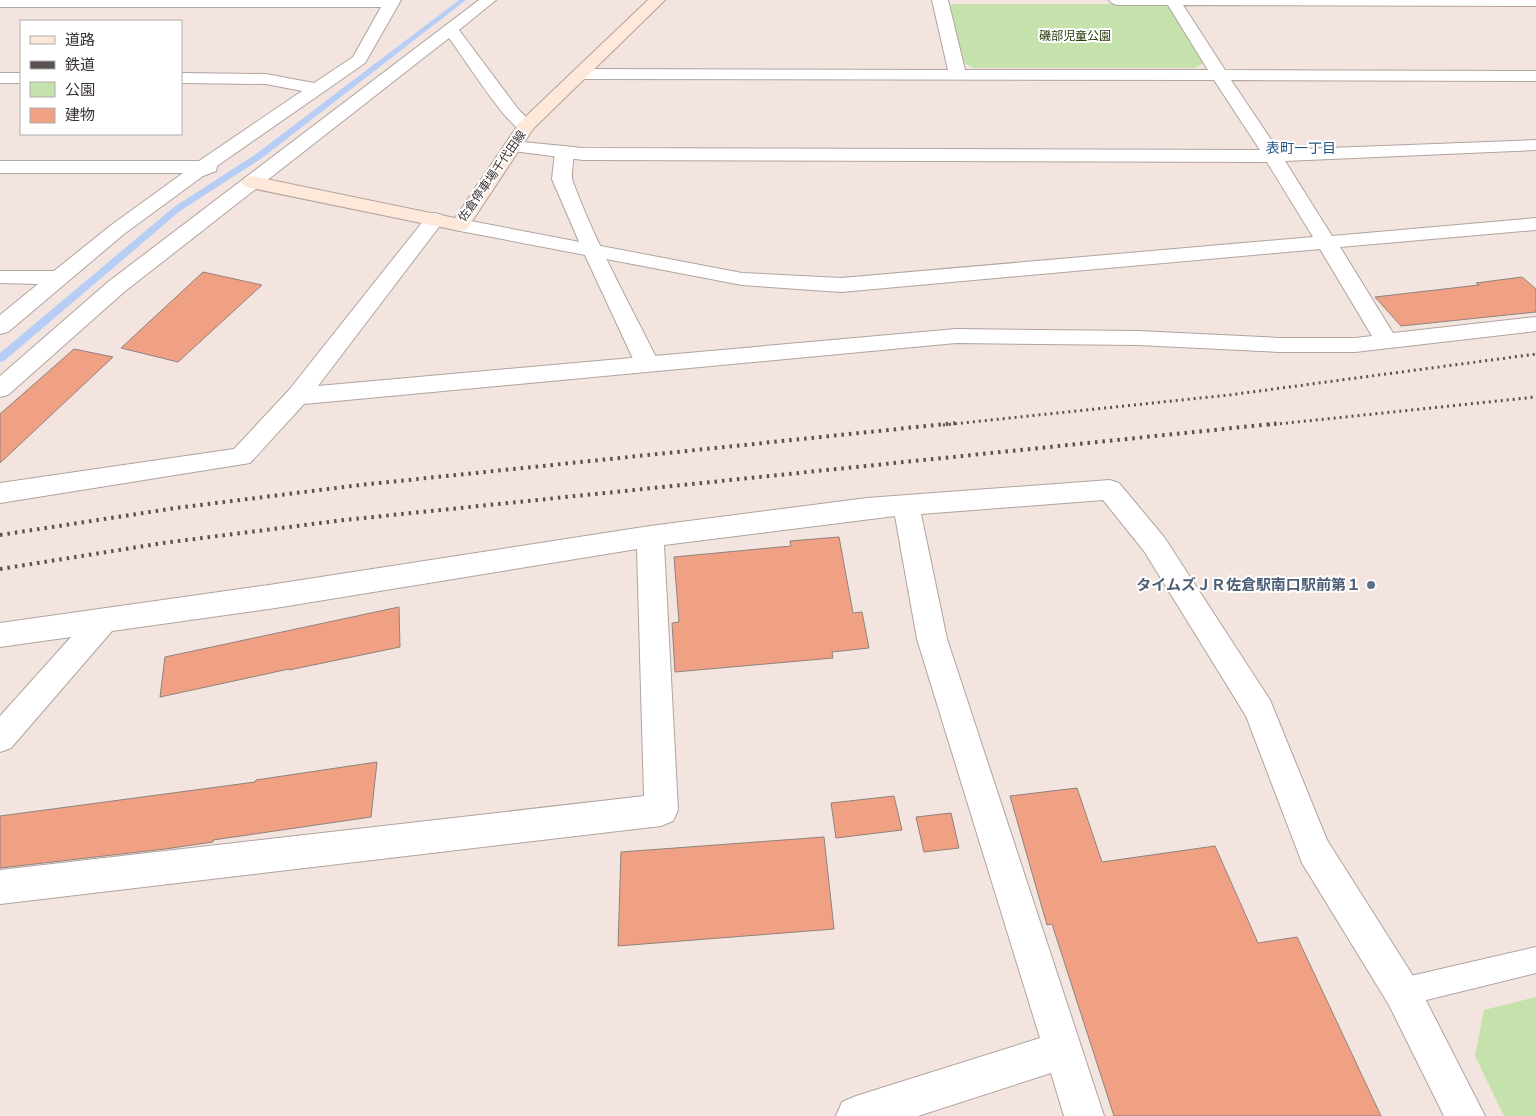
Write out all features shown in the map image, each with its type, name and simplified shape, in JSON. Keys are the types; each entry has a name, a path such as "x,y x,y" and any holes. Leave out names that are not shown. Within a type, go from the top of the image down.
{"main road":[{"name":"佐倉停車場千代田線","path":"228,174 460,225 526,126 582,74 656,0"}],"street":[{"path":"0,327 117,230 228,174 451,29 488,0"},
{"path":"940,0 958,75"},
{"path":"1117,0 1536,1"},
{"path":"1173,0 1273,156 1387,341"},
{"path":"0,2 393,2"},
{"path":"0,389 116,287 228,174 318,89 359,60 393,2"},
{"path":"451,29 512,113 526,126"},
{"path":"582,74 1536,76"},
{"path":"0,78 20,78"},
{"path":"182,78 266,79 318,89"},
{"path":"513,146 603,154 1273,156 1536,145"},
{"path":"564,152 562,179 593,251 647,363"},
{"path":"0,166 228,174"},
{"path":"0,493 241,457 297,396 435,220"},
{"path":"460,225 742,279 841,285 1536,224"},
{"path":"0,278 59,278"},
{"path":"297,396 956,336 1138,338 1280,345 1354,345 1536,324"},
{"path":"0,636 279,596 650,536 867,508 1110,490 1154,544 1259,710 1314,851 1402,992 1465,1116"},
{"path":"906,505 932,639 1084,1116"},
{"path":"0,887 661,810 650,536"},
{"path":"0,738 103,621"},
{"path":"856,1116 1064,1050"}],"lane":[{"path":"1402,992 1536,960"}],"green space":[{"name":"磯部児童公園","path":"953,4 1159,4 1170,8 1204,63 1195,68 973,68 959,60 946,10"},
{"path":"1536,997 1536,1116 1504,1116 1475,1056 1484,1010"}],"building":[{"path":"203,272 262,285 178,362 121,348"},
{"path":"1522,277 1536,289 1536,312 1401,326 1375,297 1479,285 1476,283"},
{"path":"74,349 113,357 0,463 0,414"},
{"path":"839,537 853,613 862,612 869,648 832,652 833,658 675,672 672,623 679,622 674,557 791,546 790,541"},
{"path":"399,607 400,647 160,697 165,657"},
{"path":"377,762 371,817 213,840 213,842 165,849 0,868 0,816 255,782 256,780"},
{"path":"1077,788 1102,862 1215,846 1258,943 1297,937 1381,1116 1114,1116 1052,924 1047,925 1010,796"},
{"path":"894,796 902,830 836,838 831,803"},
{"path":"951,813 959,848 924,852 916,817"},
{"path":"824,837 834,929 618,946 621,852"}],"waterway":[{"path":"0,359 177,209 259,156 463,0"}],"railway":[{"path":"943,425 1229,395 1536,354"},
{"path":"1268,425 1536,397"},
{"path":"0,535 176,508 360,485 955,423"},
{"path":"0,569 163,543 344,520 1281,423"}],"place":[{"name":"タイムズＪＲ佐倉駅南口駅前第１","path":"1371,585"}],"district":[{"name":"表町一丁目","path":"1301,148"}]}
